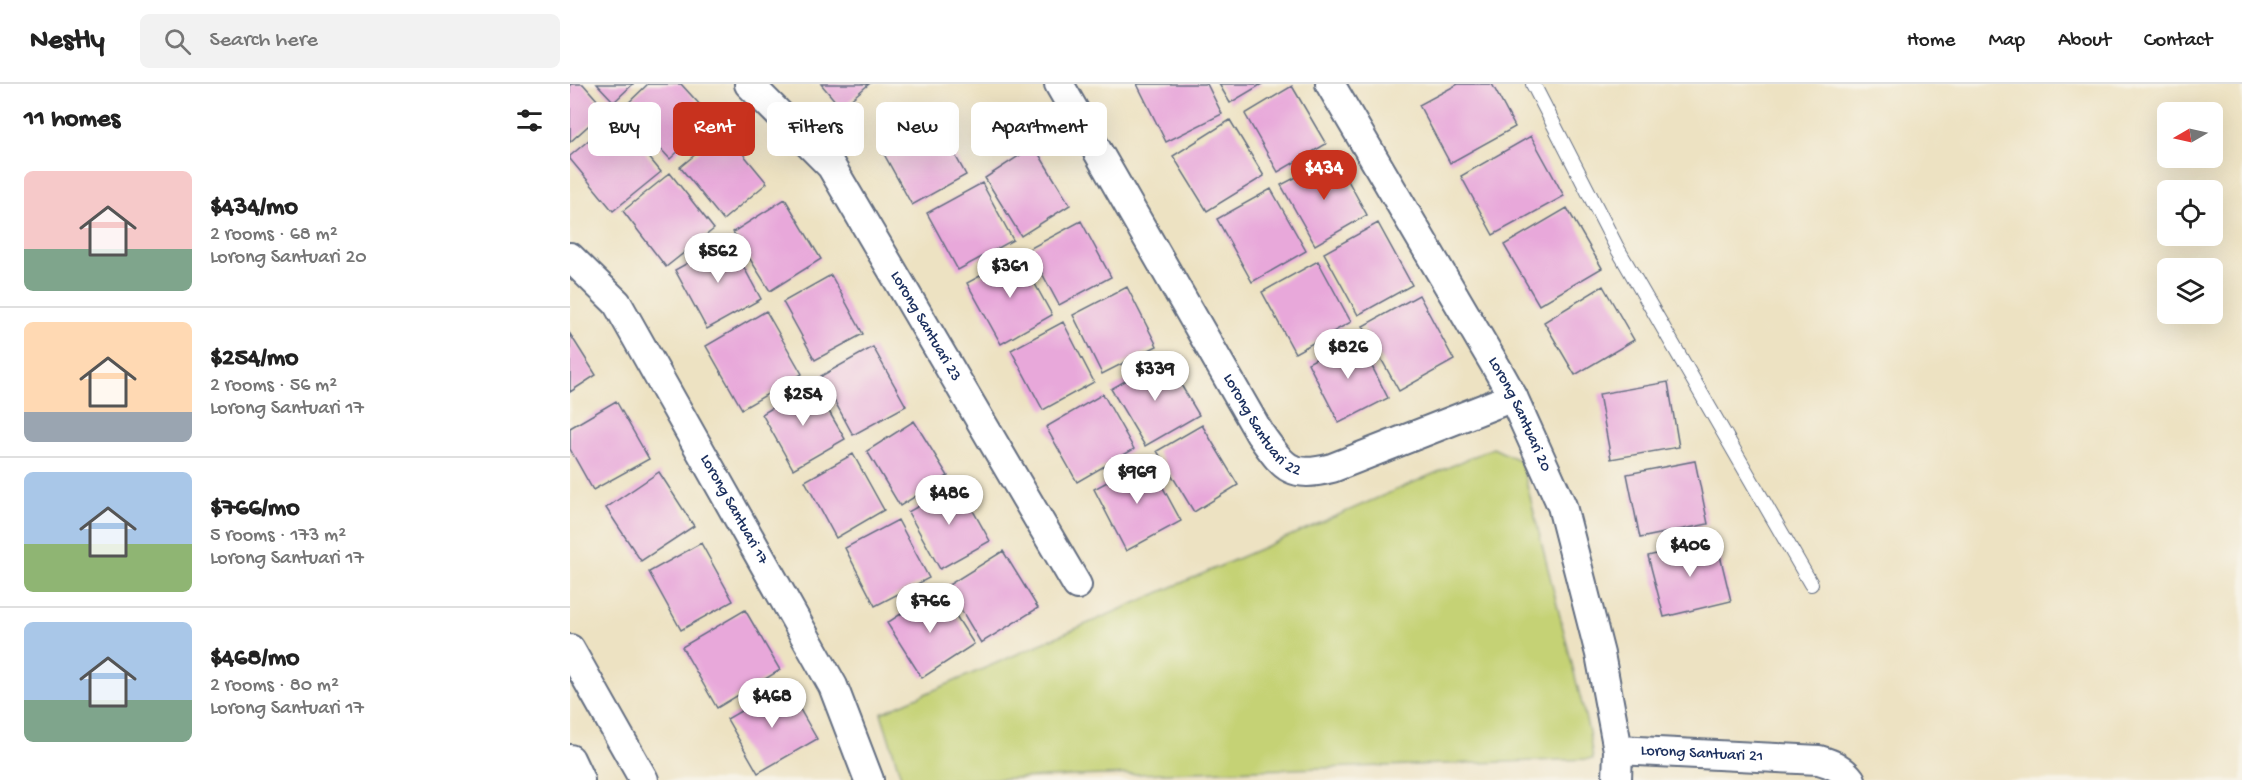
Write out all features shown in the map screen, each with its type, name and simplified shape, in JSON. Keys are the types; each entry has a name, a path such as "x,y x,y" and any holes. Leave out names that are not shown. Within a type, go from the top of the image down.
{"street":[{"name":"Lorong Santuari 23","path":"749,84 831,166 1077,585"},
{"name":"Lorong Santuari 22","path":"1059,84 1260,434 1276,456 1295,472 1313,473 1332,468 1513,397"},
{"name":"Lorong Santuari 20","path":"1330,84 1513,397 1562,506 1600,654 1618,750 1617,780"},
{"name":"Lorong Santuari 17","path":"570,256 617,303 833,686 869,780"},
{"path":"570,649 644,780"},
{"name":"Lorong Santuari 21","path":"1618,750 1819,760 1842,769 1851,780"},
{"path":"570,759 580,780"}],"lane":[{"path":"1533,84 1616,246 1811,584"}],"green space":[{"path":"1493,448 1521,461 1589,732 1593,759 902,780 881,713"}],"building":[{"path":"570,84 583,84 599,102 588,102 588,126 570,142"},
{"path":"597,84 633,84 614,102"},
{"path":"648,84 681,84 697,102 673,102 673,156 670,159 661,149 661,102 629,102"},
{"path":"821,84 869,84 848,102 836,102"},
{"path":"1137,84 1207,84 1222,114 1166,142"},
{"path":"1219,84 1262,84 1230,103"},
{"path":"1458,84 1492,84 1515,127 1450,163 1419,105"},
{"path":"1292,86 1326,144 1278,172 1245,114"},
{"path":"1230,120 1264,176 1207,211 1173,156"},
{"path":"1531,136 1564,196 1493,235 1461,176"},
{"path":"588,141 588,156 648,156 661,172 613,211 570,159 570,156"},
{"path":"693,156 745,156 767,183 723,220 680,167"},
{"path":"885,156 956,156 966,175 912,205"},
{"path":"1019,156 1040,156 1070,205 1021,236 985,178"},
{"path":"1335,157 1367,215 1315,245 1281,185"},
{"path":"670,173 714,229 666,267 623,211"},
{"path":"982,183 1013,240 958,270 927,213"},
{"path":"1271,189 1306,251 1252,282 1217,219"},
{"path":"785,199 821,259 770,291 733,232"},
{"path":"1567,208 1602,268 1539,305 1504,245"},
{"path":"1081,221 1111,277 1059,305 1029,249"},
{"path":"1378,223 1412,285 1358,315 1324,253"},
{"path":"729,240 761,299 707,329 675,270"},
{"path":"1019,255 1052,315 1001,344 967,283"},
{"path":"1318,261 1351,322 1295,353 1262,292"},
{"path":"831,275 863,334 815,360 783,302"},
{"path":"1603,286 1634,340 1575,375 1544,322"},
{"path":"1127,287 1157,346 1102,374 1073,315"},
{"path":"1419,295 1454,360 1399,391 1363,326"},
{"path":"766,311 802,374 742,409 706,346"},
{"path":"1063,322 1094,382 1043,410 1011,350"},
{"path":"570,334 596,375 570,392"},
{"path":"1357,337 1388,398 1339,423 1308,363"},
{"path":"873,347 906,406 853,435 821,376"},
{"path":"1165,358 1199,415 1145,446 1111,389"},
{"path":"1668,382 1679,447 1611,459 1599,394"},
{"path":"813,384 845,439 793,469 762,414"},
{"path":"1103,394 1134,449 1077,482 1046,427"},
{"path":"616,401 649,459 593,490 570,449 570,428"},
{"path":"914,421 948,476 900,506 867,451"},
{"path":"1202,425 1238,485 1194,512 1157,451"},
{"path":"853,454 884,510 836,538 805,481"},
{"path":"1148,460 1181,521 1126,551 1094,489"},
{"path":"1695,461 1708,524 1640,538 1627,474"},
{"path":"659,472 694,526 641,561 606,508"},
{"path":"958,484 990,541 940,569 908,512"},
{"path":"898,520 929,578 875,606 845,548"},
{"path":"1716,539 1731,601 1664,617 1648,556"},
{"path":"701,543 733,601 681,630 649,572"},
{"path":"1003,551 1038,608 981,643 947,586"},
{"path":"939,589 974,644 922,678 887,623"},
{"path":"745,610 780,670 717,708 682,647"},
{"path":"786,685 817,739 758,773 727,719"}]}
